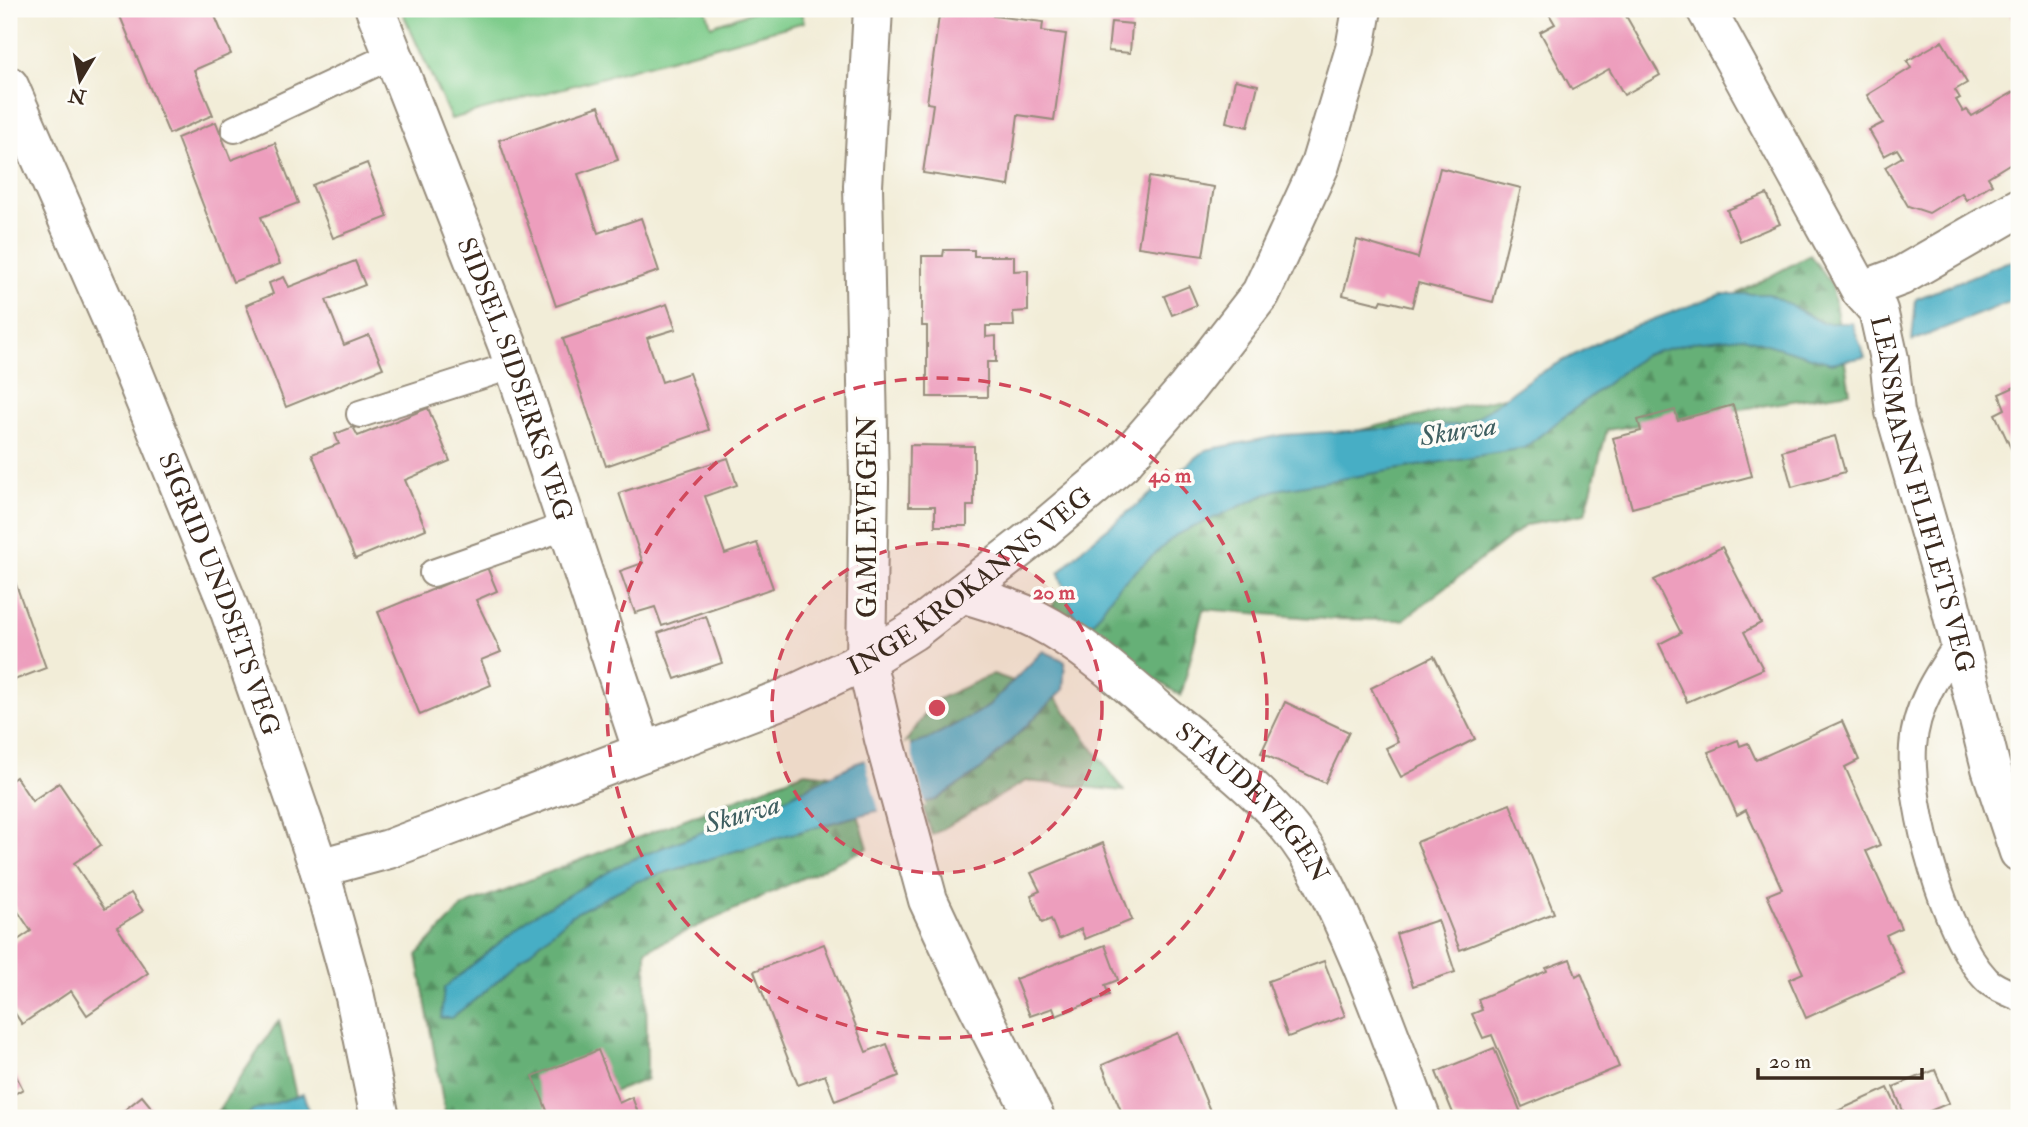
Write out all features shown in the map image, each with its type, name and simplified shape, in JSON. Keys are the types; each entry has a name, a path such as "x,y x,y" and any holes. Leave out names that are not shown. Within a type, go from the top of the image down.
{"street":[{"name":"SIDSEL SIDSERKS VEG","path":"375,9 514,365 643,752"},
{"name":"GAMLEVEGEN","path":"873,9 863,186 869,480 866,660 884,739 928,900 1035,1118"},
{"name":"INGE KROKANNS VEG","path":"319,868 390,849 788,697 866,660 913,631 1122,463 1187,388 1261,293 1320,165 1355,49 1362,9"},
{"name":"LENSMANN FLIFLETS VEG","path":"1706,9 1870,300 1889,359 1895,412 1960,641 1991,768 2019,852"},
{"name":"SIGRID UNDSETS VEG","path":"9,86 116,327 221,588 319,868 355,997 380,1118"},
{"path":"1870,300 1901,276 2019,208"},
{"name":"STAUDEVEGEN","path":"962,593 1036,619 1074,642 1205,748 1288,827 1313,862 1346,930 1421,1118"}],"lane":[{"path":"235,129 393,55"},
{"path":"360,414 514,365"},
{"path":"433,573 567,526"},
{"path":"1960,641 1923,701 1913,746 1915,799 1941,893 1964,947 1987,981 2019,997"}],"green space":[{"path":"401,9 706,9 711,26 760,9 800,9 804,22 451,119"},
{"path":"1810,255 1832,285 1850,392 1607,430 1585,514 1526,525 1403,620 1324,619 1203,609 1181,696 1050,610 1061,592 1156,508 1256,454 1573,381"},
{"path":"993,674 1054,695 1124,791 1026,781 932,835 903,746 934,701"},
{"path":"805,772 847,777 868,848 646,950 647,1079 547,1118 446,1118 417,955 463,906"},
{"path":"279,1020 301,1118 213,1118"}],"water":[{"path":"2019,260 2019,298 1912,341 1916,299 2007,262"},
{"name":"Skurva","path":"1721,294 1769,294 1823,323 1852,323 1865,357 1831,363 1743,337 1693,342 1644,355 1524,448 1276,490 1176,535 1118,587 1088,630 1076,622 1059,573 1084,547 1206,450 1283,435 1468,424 1534,376 1614,334"},
{"path":"1043,651 1065,661 1063,690 982,769 936,800 872,812 635,882 572,915 481,995 451,1018 441,1018 444,988 532,916 626,862 776,803 854,764 926,740 986,708"},
{"path":"303,1094 311,1115 306,1118 244,1118 252,1111"}],"pier":[{"path":"909,742 926,806 880,814 864,757"}],"building":[{"path":"117,9 162,9 163,12 172,9 212,9 231,54 194,70 213,115 169,134"},
{"path":"944,9 994,9 993,16 1043,22 1042,31 1066,34 1054,120 1018,115 1009,186 923,173 933,104 927,103 939,16 943,17"},
{"path":"1546,9 1622,9 1660,75 1624,95 1609,69 1572,90 1540,32 1555,24"},
{"path":"2019,11 2019,29 2010,15"},
{"path":"1111,22 1132,24 1130,53 1108,51"},
{"path":"1942,41 1967,83 1955,90 1960,98 1956,100 1963,112 1967,110 1972,116 2019,89 2019,158 1988,177 1992,184 1966,200 1962,193 1929,213 1908,206 1885,167 1902,157 1897,149 1884,156 1869,130 1883,123 1867,95 1911,68 1907,61"},
{"path":"1235,80 1258,85 1248,127 1226,122"},
{"path":"599,106 618,160 578,174 598,233 641,218 659,271 556,306 499,140"},
{"path":"216,122 231,160 275,143 298,203 261,217 280,264 233,282 177,138"},
{"path":"367,163 388,217 333,238 312,185"},
{"path":"1440,168 1521,188 1493,302 1418,283 1412,307 1382,300 1380,304 1343,295 1357,240 1418,258"},
{"path":"1149,177 1214,187 1203,256 1138,247"},
{"path":"1767,194 1780,224 1740,241 1727,210"},
{"path":"944,250 974,250 974,256 1014,256 1014,271 1028,270 1028,311 1013,312 1014,326 986,326 986,337 996,336 996,362 987,362 987,397 927,397 927,326 922,326 922,256 943,256"},
{"path":"355,261 365,285 326,300 344,345 369,335 383,368 286,407 246,305 273,294 269,283 284,277 289,287"},
{"path":"1189,286 1197,305 1172,315 1164,296"},
{"path":"667,304 676,329 647,338 662,382 689,373 709,430 606,466 563,339"},
{"path":"2019,385 2019,450 2013,453 1995,414 2005,409 1999,394"},
{"path":"1733,405 1752,476 1632,508 1613,438 1641,431 1638,420 1675,410 1678,420"},
{"path":"428,408 450,461 405,480 426,529 355,559 312,454 339,444 335,434 353,427 358,436"},
{"path":"1835,436 1845,472 1792,487 1782,451"},
{"path":"910,445 974,446 974,506 967,506 967,526 935,526 935,506 909,506"},
{"path":"728,458 737,485 705,496 725,554 757,543 773,588 662,626 655,607 635,613 620,571 643,563 619,493"},
{"path":"1722,547 1761,623 1744,632 1763,669 1687,702 1659,644 1681,633 1654,580"},
{"path":"9,565 46,668 9,682"},
{"path":"487,567 497,591 476,600 501,652 481,660 491,685 420,715 378,612"},
{"path":"706,616 722,663 675,679 658,633"},
{"path":"1434,656 1475,739 1401,777 1386,748 1398,742 1371,688"},
{"path":"1285,702 1349,732 1325,783 1261,753"},
{"path":"1842,721 1859,760 1845,767 1880,845 1866,851 1901,928 1886,935 1904,974 1806,1018 1789,979 1803,973 1767,895 1782,889 1746,810 1737,815 1708,752 1738,740 1740,746 1748,743 1756,760"},
{"path":"16,777 32,801 59,783 101,845 74,863 105,909 131,893 143,911 117,927 148,973 87,1015 71,991 22,1024 9,1004 9,946 31,931 9,898 9,782"},
{"path":"1510,804 1554,913 1460,950 1417,842"},
{"path":"1103,843 1132,920 1085,939 1081,929 1059,939 1051,919 1042,923 1031,895 1040,891 1031,873"},
{"path":"1438,920 1455,972 1413,986 1396,934"},
{"path":"824,944 866,1052 887,1044 899,1076 835,1101 825,1075 798,1085 754,971"},
{"path":"1105,945 1118,980 1105,985 1109,995 1056,1016 1053,1008 1030,1016 1015,979"},
{"path":"1570,959 1576,976 1581,973 1619,1067 1522,1107 1492,1035 1483,1038 1472,1014 1482,1010 1478,999"},
{"path":"1324,961 1345,1016 1288,1037 1268,981"},
{"path":"1178,1033 1213,1118 1124,1118 1102,1065"},
{"path":"1494,1048 1522,1115 1516,1118 1455,1118 1436,1072"},
{"path":"598,1050 619,1103 632,1097 640,1118 550,1118 533,1076"},
{"path":"9,1063 23,1089 9,1097"},
{"path":"1935,1070 1949,1103 1913,1118 1906,1118 1893,1087"},
{"path":"1888,1088 1902,1118 1822,1118"},
{"path":"142,1096 160,1118 115,1118"}]}
